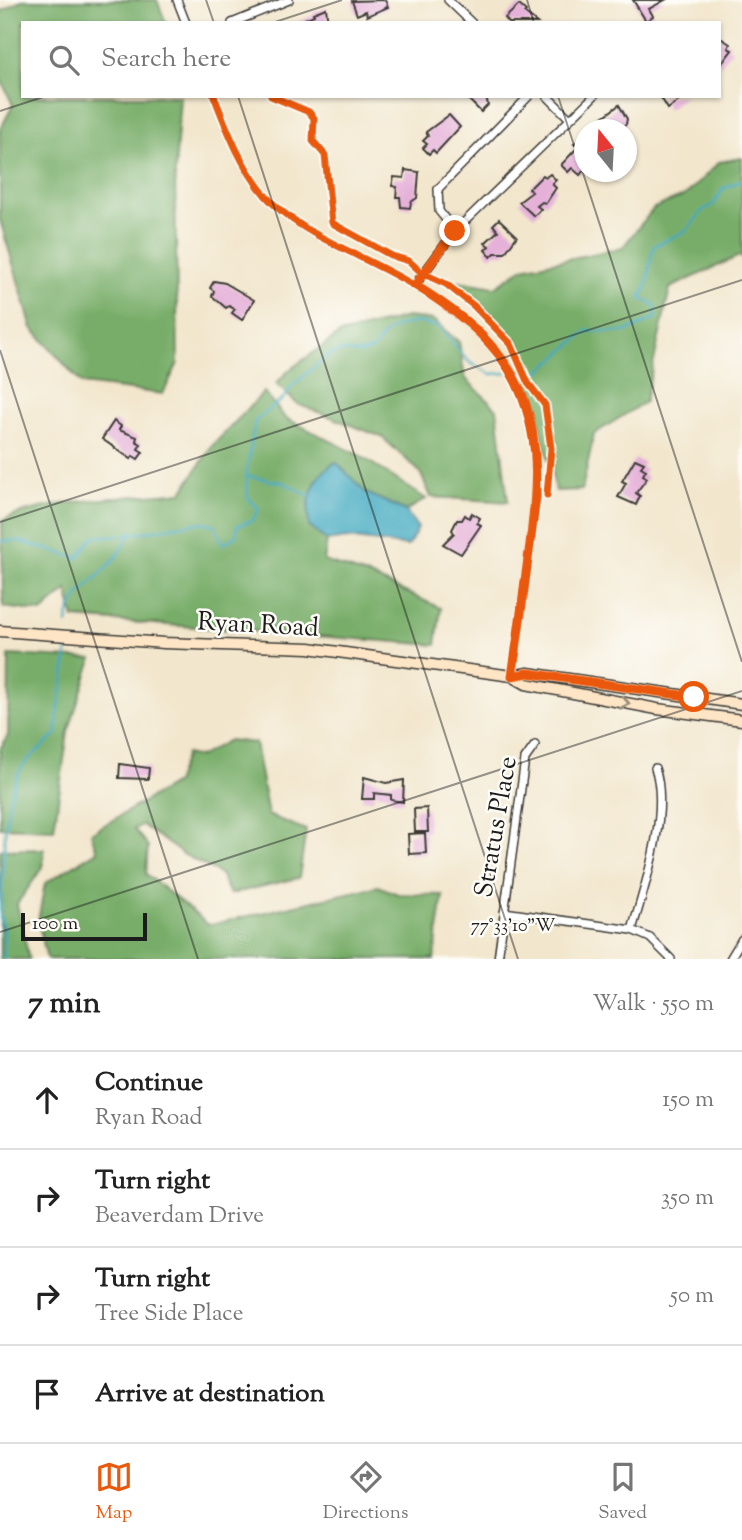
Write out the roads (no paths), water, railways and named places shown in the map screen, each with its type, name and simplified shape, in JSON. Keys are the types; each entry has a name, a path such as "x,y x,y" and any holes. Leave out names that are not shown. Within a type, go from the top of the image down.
{"main road":[{"name":"Ryan Road","path":"0,631 164,643 309,648 512,676 528,673 742,704"},
{"name":"Ryan Road","path":"512,676 526,684 644,707 742,720"}],"street":[{"path":"177,0 185,21"},
{"path":"237,21 289,0"},
{"path":"448,0 470,21"},
{"path":"215,98 232,142 266,197 295,221 326,240 415,285 469,321 496,349 509,368 534,441 537,497 512,676"},
{"path":"455,231 439,211 438,189 527,98"},
{"path":"549,98 569,118"},
{"path":"415,285 455,231 592,98"},
{"name":"Stratus Place","path":"498,959 525,759 535,745"},
{"path":"632,930 653,845 659,796 655,768"},
{"path":"504,912 632,930 650,938 671,959"},
{"path":"730,959 742,939"}],"water":[{"path":"336,462 366,493 406,511 418,528 408,546 347,538 327,541 309,526 312,490 321,474"}],"waterway":[{"path":"513,373 539,372 587,331 625,332 656,318 655,305 640,298 647,285 654,246 686,231 703,210 713,205 723,189 742,180"},
{"path":"0,541 18,541 78,558 94,536 135,534 204,522 215,525 223,544 236,536 237,526 253,520 259,509 248,498 246,475 255,421 283,399 293,385 329,355 341,351 360,354 374,349 384,334 398,326 417,322 439,327 469,362 491,374 506,373"},
{"path":"247,476 285,483 310,496"},
{"path":"67,624 78,597 116,558 131,531"},
{"path":"0,912 5,834 11,794 25,763 57,733 67,645"},
{"path":"0,915 4,934 4,959"}]}
